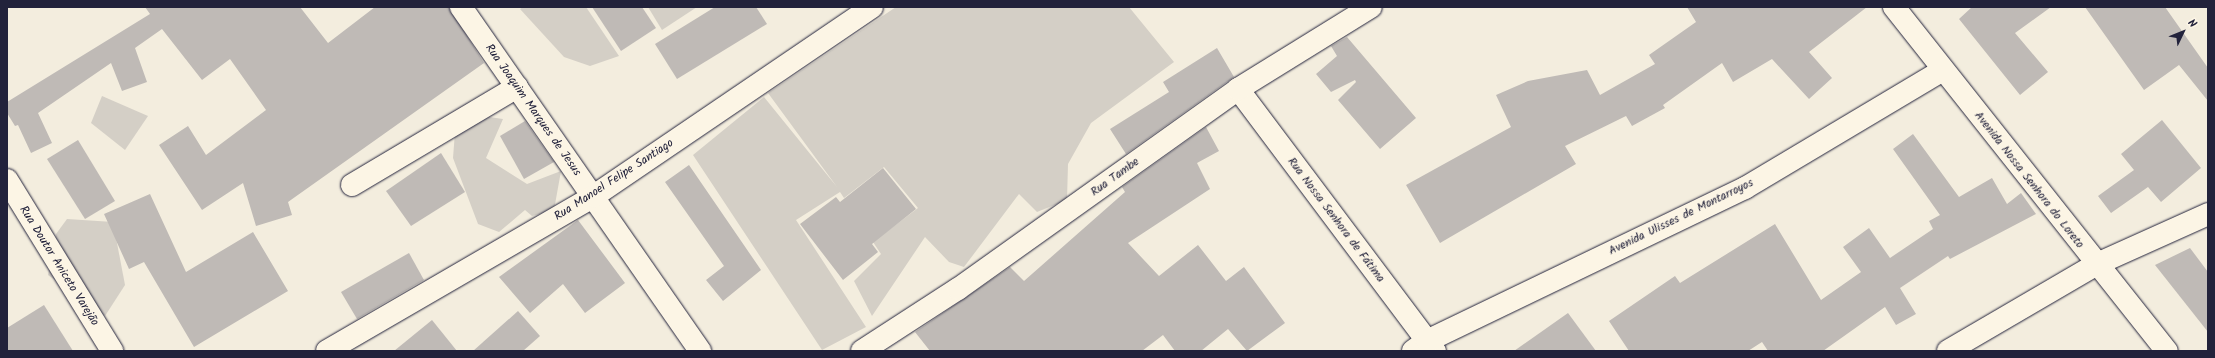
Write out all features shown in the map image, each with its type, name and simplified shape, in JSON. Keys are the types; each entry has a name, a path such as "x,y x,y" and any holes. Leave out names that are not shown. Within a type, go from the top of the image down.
{"street":[{"name":"Rua Joaquim Marques de Jesus","path":"462,7 700,351"},
{"name":"Rua Manoel Felipe Santiago","path":"326,351 594,196 872,7"},
{"name":"Rua Tambe","path":"862,351 958,289 1238,88 1371,7"},
{"name":"Avenida Nossa Senhora do Loreto","path":"1894,7 2167,351"},
{"name":"Avenida Ulisses de Montarroyos","path":"1425,348 1744,188 1943,70"},
{"path":"352,185 517,86"},
{"name":"Rua Nossa Senhora de Fátima","path":"1238,88 1425,348"},
{"name":"Rua Doutor Aniceto Varejão","path":"7,180 112,351"},
{"path":"1948,351 2097,264 2208,214"}],"shaded area":[{"path":"523,7 586,7 619,56 590,66 564,57 520,9"},
{"path":"648,7 697,7 662,30"},
{"path":"896,7 1129,7 1174,62 1091,123 1068,164 1067,200 1037,212 1019,194 964,267 949,262 925,237 872,316 854,281 881,254 873,242 918,208 884,167 844,198 840,192 796,220 866,327 822,350 693,155 764,97 837,187 768,93"},
{"path":"102,96 148,116 125,150 91,123"},
{"path":"489,117 503,119 486,158 527,184 561,171 554,210 532,216 525,210 499,232 478,224 453,158 455,132"},
{"path":"67,219 113,222 125,285 105,316 48,275 56,234"}],"building":[{"path":"145,7 300,7 328,43 375,7 449,7 484,63 288,202 292,215 256,226 243,183 202,210 159,145 188,126 206,155 266,110 230,59 202,80 162,29 135,48 147,82 122,91 111,63 38,113 52,143 31,153 18,125 15,126 7,113 7,102 150,14"},
{"path":"592,7 642,7 656,28 621,51"},
{"path":"715,7 756,7 767,24 677,79 655,44"},
{"path":"1687,7 1867,7 1809,52 1832,78 1809,99 1772,59 1733,82 1722,63 1663,105 1665,108 1632,126 1626,116 1565,146 1576,164 1440,243 1406,185 1511,127 1496,95 1528,81 1587,70 1600,95 1655,64 1649,55 1696,22"},
{"path":"1972,7 2051,7 2015,33 2048,72 2020,95 1959,19"},
{"path":"2085,7 2165,7 2208,68 2208,101 2179,65 2144,90"},
{"path":"1347,37 1416,118 1380,149 1338,100 1356,82 1355,80 1331,92 1316,74 1337,56 1331,46"},
{"path":"1217,48 1234,77 1126,154 1110,129 1169,92 1163,82"},
{"path":"2162,120 2201,168 2161,202 2148,187 2111,213 2098,196 2134,170 2121,154"},
{"path":"525,121 554,162 524,179 500,136"},
{"path":"1206,127 1219,151 1197,163 1210,189 1128,243 1159,276 1198,245 1226,281 1244,267 1285,323 1247,351 1228,329 1201,351 1175,351 1163,335 1142,351 930,351 915,332 1010,267 1024,281 1125,192 1122,187"},
{"path":"1913,134 1959,197 1992,178 2007,204 2021,193 2036,214 1950,259 1948,256 1900,288 1916,314 1896,325 1885,307 1823,351 1768,351 1762,342 1748,351 1629,351 1609,321 1675,276 1680,283 1775,224 1821,300 1861,272 1843,247 1869,228 1890,258 1933,229 1929,221 1940,215 1893,149"},
{"path":"78,140 115,201 85,219 47,159"},
{"path":"441,153 465,192 411,226 386,191"},
{"path":"689,165 761,270 723,301 706,280 724,266 665,182"},
{"path":"883,168 916,209 872,244 878,252 843,280 800,224 836,197 840,202"},
{"path":"150,194 186,272 253,232 288,291 194,347 144,262 129,269 104,214"},
{"path":"578,220 625,283 585,313 563,284 530,313 499,277"},
{"path":"2190,248 2208,272 2208,332 2155,265"},
{"path":"409,253 424,280 357,319 341,292"},
{"path":"44,305 73,351 7,351 7,328"},
{"path":"518,311 540,336 523,351 473,351"},
{"path":"1568,313 1596,351 1514,351"},
{"path":"432,320 457,351 394,351"}]}
